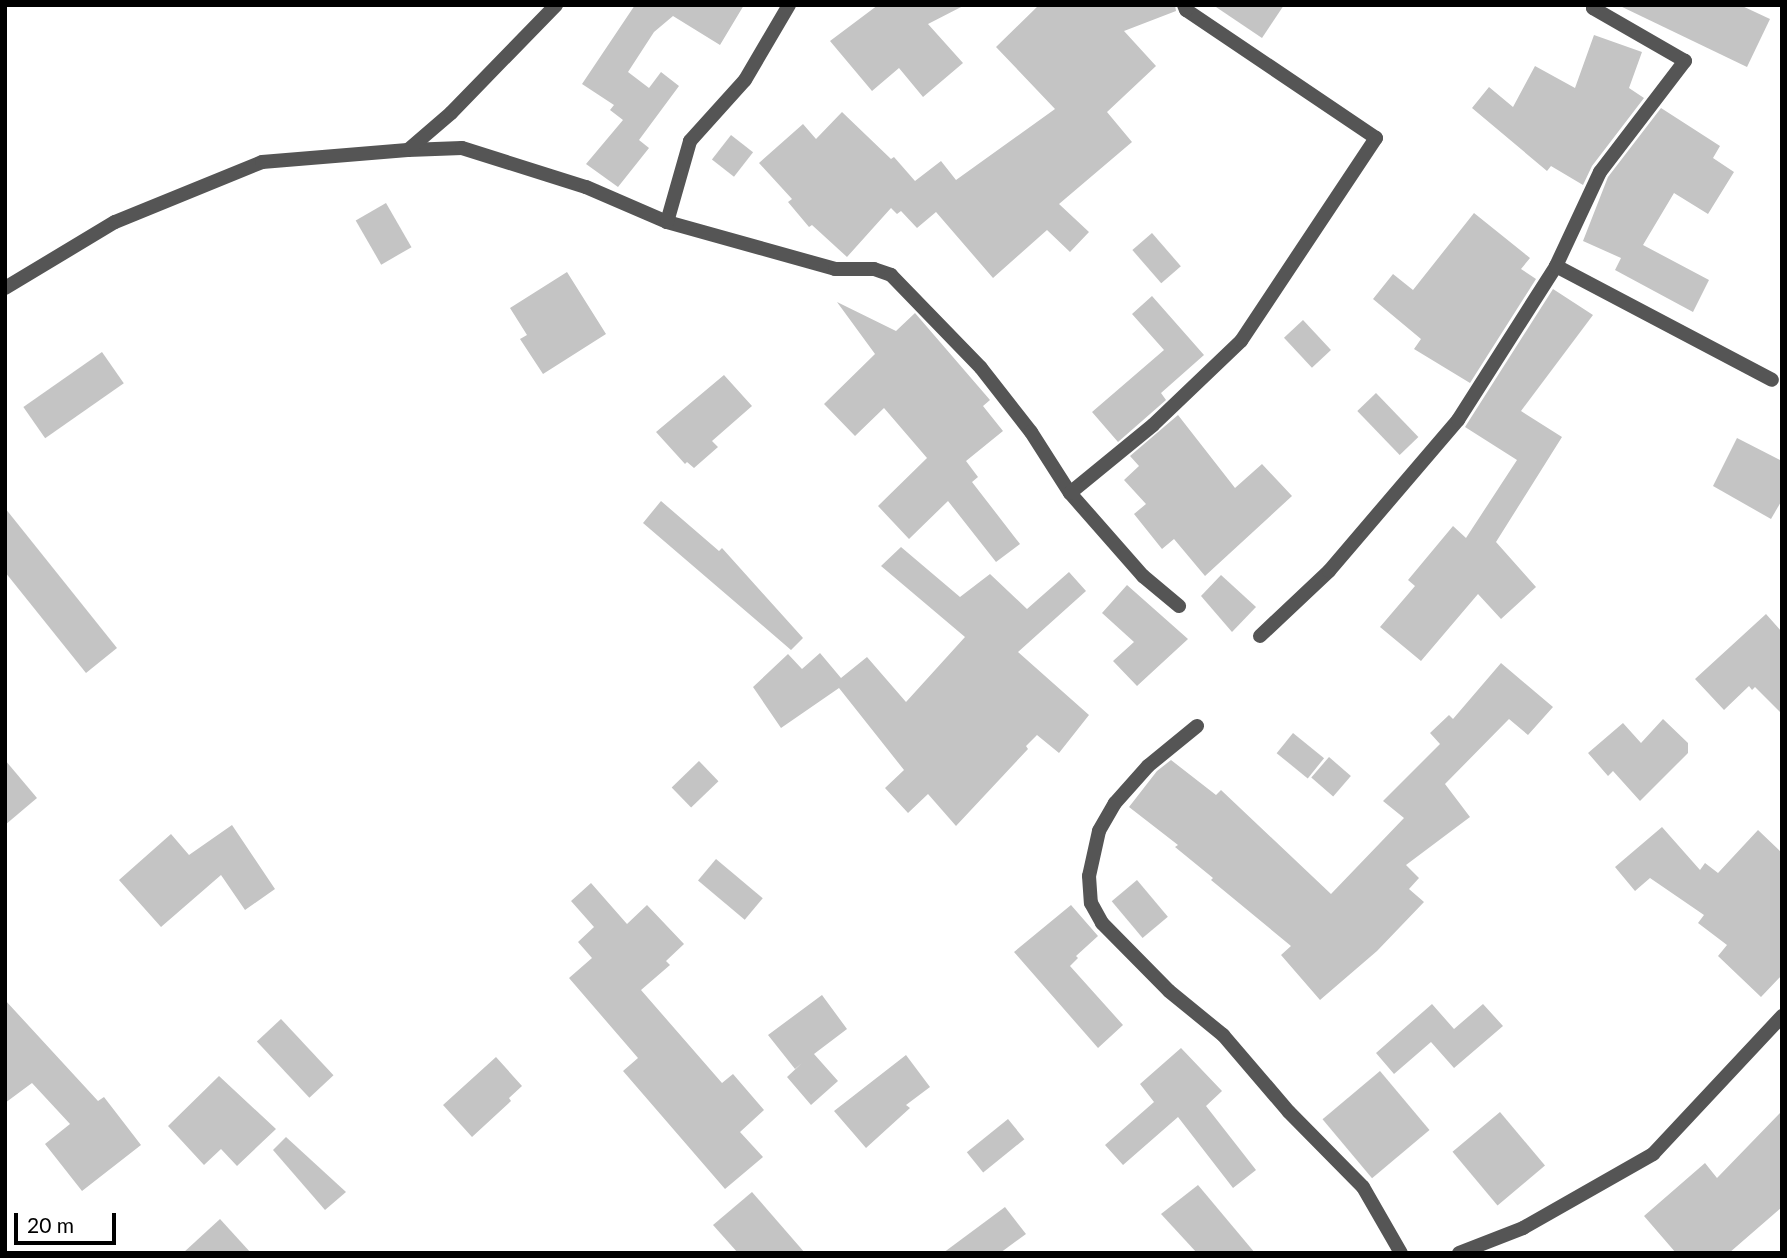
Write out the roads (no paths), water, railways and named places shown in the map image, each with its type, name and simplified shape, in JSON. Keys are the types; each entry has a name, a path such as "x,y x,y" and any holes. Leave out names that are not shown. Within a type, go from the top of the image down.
{"street":[{"path":"408,150 451,113 556,5"},
{"path":"667,222 690,141 745,79 789,5"},
{"path":"1070,493 1153,425 1241,341 1376,138 1186,10 1184,5"},
{"path":"1260,636 1329,571 1458,419 1556,266 1600,172 1685,61 1593,8 1594,5"},
{"path":"5,288 115,222 262,162 462,148 586,187 667,222 835,269 874,269 891,275 981,368 1031,432 1070,493 1143,576 1179,606"},
{"path":"1556,266 1772,380"},
{"path":"1197,726 1148,766 1115,803 1099,831 1089,876 1091,903 1102,923 1169,991 1223,1035 1289,1112 1363,1187 1380,1212 1401,1253"},
{"path":"1459,1253 1523,1228 1653,1154 1782,1016"}]}
